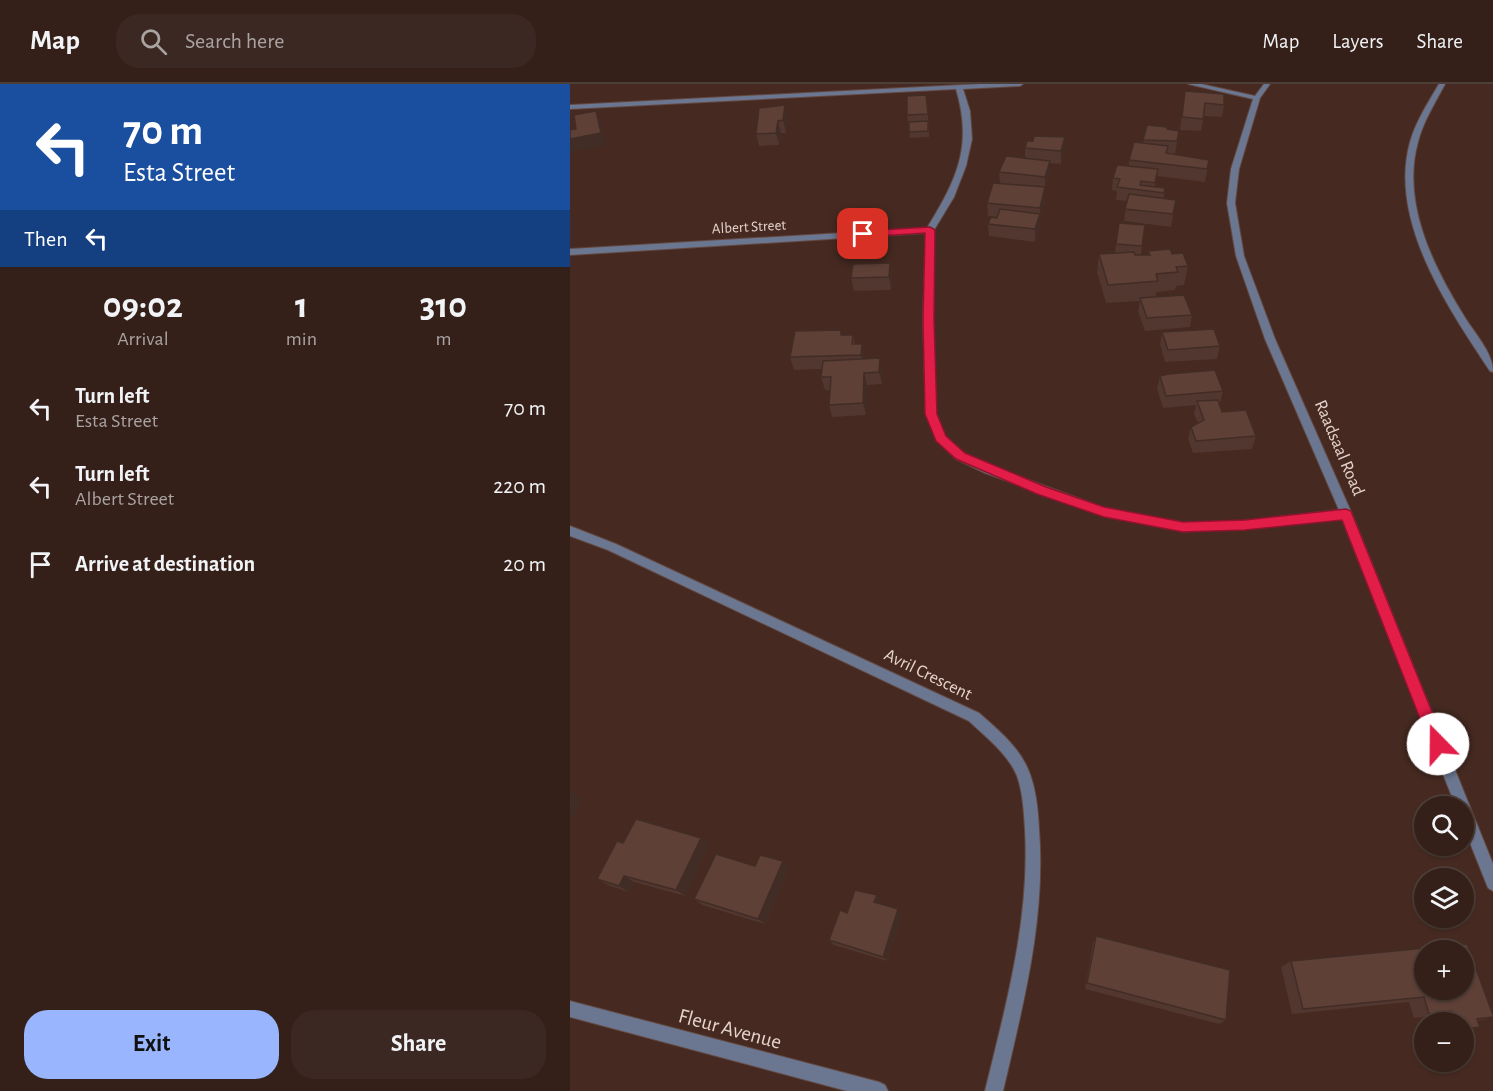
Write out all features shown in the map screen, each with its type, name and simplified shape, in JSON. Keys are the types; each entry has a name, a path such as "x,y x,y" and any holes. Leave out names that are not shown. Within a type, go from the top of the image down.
{"street":[{"path":"570,107 1020,84"},
{"path":"1191,84 1257,98"},
{"name":"Raadsaal Road","path":"1267,84 1257,98 1235,169 1231,203 1240,256 1270,339 1346,514 1458,796"},
{"path":"1442,84 1427,111 1412,150 1412,193 1420,243 1446,297 1493,369"},
{"path":"959,88 966,111 968,140 963,166 950,197 930,230 928,319 931,414 940,438 960,456 1042,490 1104,512 1183,527 1245,525 1346,514"},
{"name":"Albert Street","path":"570,252 930,230"},
{"name":"Avril Crescent","path":"570,531 612,547 974,717 1010,751 1023,772 1030,807 1034,844 1034,889 1024,961 994,1091"},
{"name":"Raadsaal Road","path":"1474,836 1493,883"},
{"name":"Fleur Avenue","path":"570,1009 879,1091"}],"building":[{"path":"1185,91 1224,94 1224,105 1205,103 1203,119 1182,117"},
{"path":"926,95 928,114 907,115 907,96"},
{"path":"785,105 783,120 778,121 776,133 756,134 759,108"},
{"path":"596,111 601,133 570,139 570,130 576,129 574,115"},
{"path":"928,121 928,131 909,132 909,122"},
{"path":"1147,125 1179,131 1177,141 1143,140"},
{"path":"1034,136 1065,137 1061,151 1025,148 1027,141 1033,141"},
{"path":"1134,142 1168,146 1166,153 1209,160 1207,169 1129,160"},
{"path":"1006,156 1050,161 1045,177 999,172"},
{"path":"1117,165 1158,169 1155,183 1141,181 1140,185 1165,188 1164,193 1117,187 1120,179 1113,178"},
{"path":"993,183 1045,187 1040,208 987,203"},
{"path":"1129,194 1176,200 1173,214 1125,209"},
{"path":"1000,209 1040,214 1035,229 988,224 991,217 997,218"},
{"path":"1119,223 1145,225 1142,246 1116,244"},
{"path":"1170,249 1172,254 1183,253 1188,266 1176,267 1178,272 1156,274 1158,281 1108,285 1099,254 1134,252 1135,255 1150,255 1148,251"},
{"path":"890,263 889,277 851,278 853,264"},
{"path":"1184,295 1192,315 1147,318 1140,298"},
{"path":"1214,329 1220,346 1168,350 1162,332"},
{"path":"841,330 841,335 853,335 852,344 862,344 861,355 790,357 795,331"},
{"path":"880,358 879,372 864,373 863,403 829,405 831,377 821,377 823,361"},
{"path":"1215,370 1223,391 1166,396 1160,376"},
{"path":"1218,400 1222,412 1246,410 1256,436 1196,441 1191,427 1204,420 1197,401"},
{"path":"636,819 701,838 676,890 624,876 619,886 597,879 617,841 623,843"},
{"path":"716,854 755,866 760,855 783,861 758,919 694,899"},
{"path":"855,890 877,895 874,902 898,909 883,957 829,940 840,910 847,913"},
{"path":"1096,936 1230,970 1226,1020 1087,983"},
{"path":"1414,949 1414,998 1303,1009 1291,961"},
{"path":"1474,963 1493,1017 1477,1019 1480,1027 1474,1028 1474,1012 1428,1012 1425,1000 1474,1000"}],"route":[{"path":"863,234 930,230 928,319 931,414 940,438 960,456 989,470 1104,512 1183,527 1245,525 1346,514 1438,744"}]}
